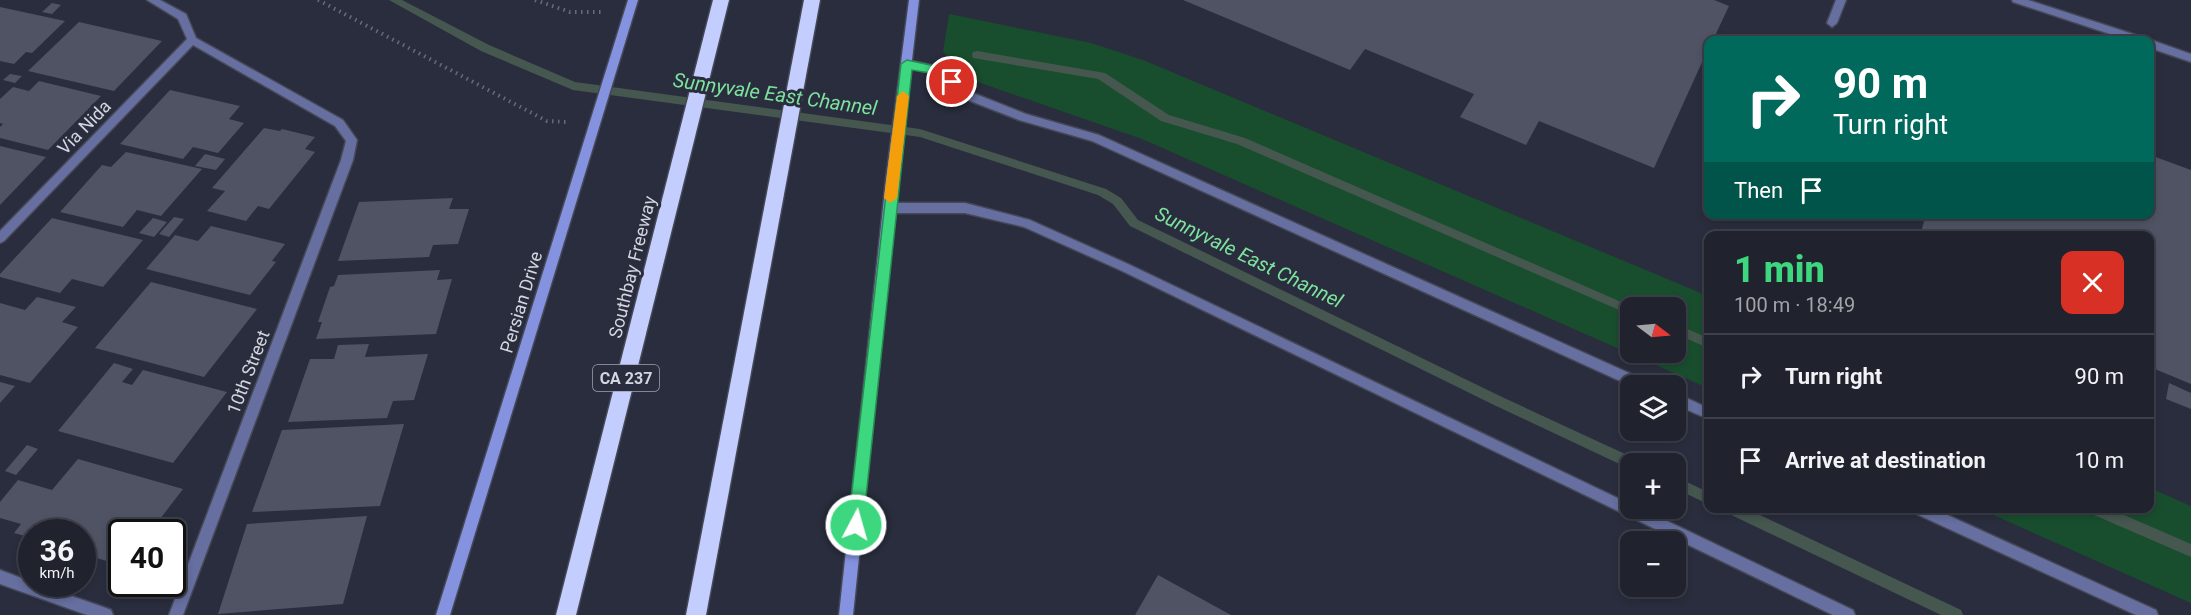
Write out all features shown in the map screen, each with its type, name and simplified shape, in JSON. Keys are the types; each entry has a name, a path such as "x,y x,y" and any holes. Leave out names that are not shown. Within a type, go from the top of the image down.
{"highway":[{"name":"Southbay Freeway","path":"566,615 722,0"},
{"path":"696,615 812,0"}],"street":[{"path":"152,0 182,17 192,40"},
{"name":"Persian Drive","path":"443,615 633,0"},
{"path":"846,615 892,180 914,0"},
{"path":"1832,23 1841,0"},
{"path":"2017,0 2126,36"},
{"name":"10th Street","path":"176,615 347,160 352,140 339,123 192,40"},
{"name":"Via Nida","path":"0,237 192,40"},
{"path":"2154,45 2191,58"},
{"path":"907,64 940,71 964,94 1023,117 1095,138 1621,375"},
{"path":"889,208 965,208 1026,223 1124,267 1848,615"},
{"path":"1686,404 1704,412"},
{"path":"1928,513 2151,615"},
{"path":"0,577 106,615"}],"path":[{"path":"318,0 547,121 594,124"},
{"path":"535,0 570,12 630,12"}],"green space":[{"path":"949,14 1091,43 1143,60 1704,294 1704,386 1686,378 1686,375 1678,375 1651,363 1686,363 1686,297 1620,297 1620,349 1142,139 978,82 943,52"},
{"path":"2154,490 2191,506 2191,603 1989,513 2154,513"}],"building":[{"path":"1183,0 1714,0 1729,6 1715,36 1704,36 1704,58 1654,168 1539,121 1526,145 1460,117 1474,94 1365,49 1350,70"},
{"path":"52,3 61,5 52,14 42,12"},
{"path":"0,7 65,21 32,53 26,52 14,64 0,61"},
{"path":"79,22 162,41 114,91 28,71"},
{"path":"10,74 22,76 15,83 3,80"},
{"path":"39,81 101,96 48,150 0,138 0,127 3,124 0,123 0,99 13,87 29,91"},
{"path":"170,90 240,106 229,119 244,123 218,153 193,147 183,159 120,144"},
{"path":"264,128 280,131 282,129 315,137 305,149 315,152 269,209 258,206 246,221 207,211 225,191 212,188"},
{"path":"0,146 46,157 0,205"},
{"path":"126,152 202,169 161,216 137,210 123,227 60,212 102,165 111,167"},
{"path":"205,154 225,159 216,170 195,166"},
{"path":"2154,156 2191,170 2191,384 2154,369 2154,231 1921,231 1925,219 2154,219"},
{"path":"453,198 449,209 469,209 458,244 433,245 429,257 338,261 359,202"},
{"path":"174,217 184,219 169,237 159,234"},
{"path":"52,218 143,240 103,287 72,279 60,293 0,277 0,274"},
{"path":"153,218 167,222 154,237 139,233"},
{"path":"211,226 285,244 272,261 276,262 250,295 146,269 175,235 198,241"},
{"path":"440,270 437,280 452,279 436,334 316,339 322,322 318,322 330,287 334,286 338,275"},
{"path":"151,282 257,309 204,377 95,348"},
{"path":"37,297 76,307 62,322 78,327 30,383 0,375 0,303 25,310"},
{"path":"369,344 365,357 428,354 414,400 393,401 387,418 288,422 310,359 334,359 338,345"},
{"path":"114,363 133,369 122,382 132,385 143,370 227,392 173,463 58,431"},
{"path":"0,382 15,386 0,403"},
{"path":"2169,383 2191,393 2191,409 2166,399"},
{"path":"404,424 380,506 252,512 282,430"},
{"path":"27,445 38,449 16,475 5,471"},
{"path":"78,459 183,489 160,519 108,519 108,561 96,558 96,519 18,519 18,523 0,518 0,502 18,480 52,490"},
{"path":"367,516 343,604 218,614 247,524"},
{"path":"1158,575 1231,615 1135,615"}],"waterway":[{"name":"Sunnyvale East Channel","path":"394,0 485,48 573,86 920,133 1102,192 1117,201 1134,223 1498,401 1620,458"},
{"path":"977,55 1101,76 1165,118 1241,141 1620,305"},
{"path":"1686,333 1704,341"},
{"name":"Sunnyvale East Channel","path":"1686,488 1704,496"},
{"name":"Sunnyvale East Channel","path":"1741,513 1956,615"},
{"path":"2104,513 2191,551"}],"slow traffic":[{"path":"890,198 903,96"}],"route":[{"path":"856,525 892,180 907,64 940,71 952,82"}]}
